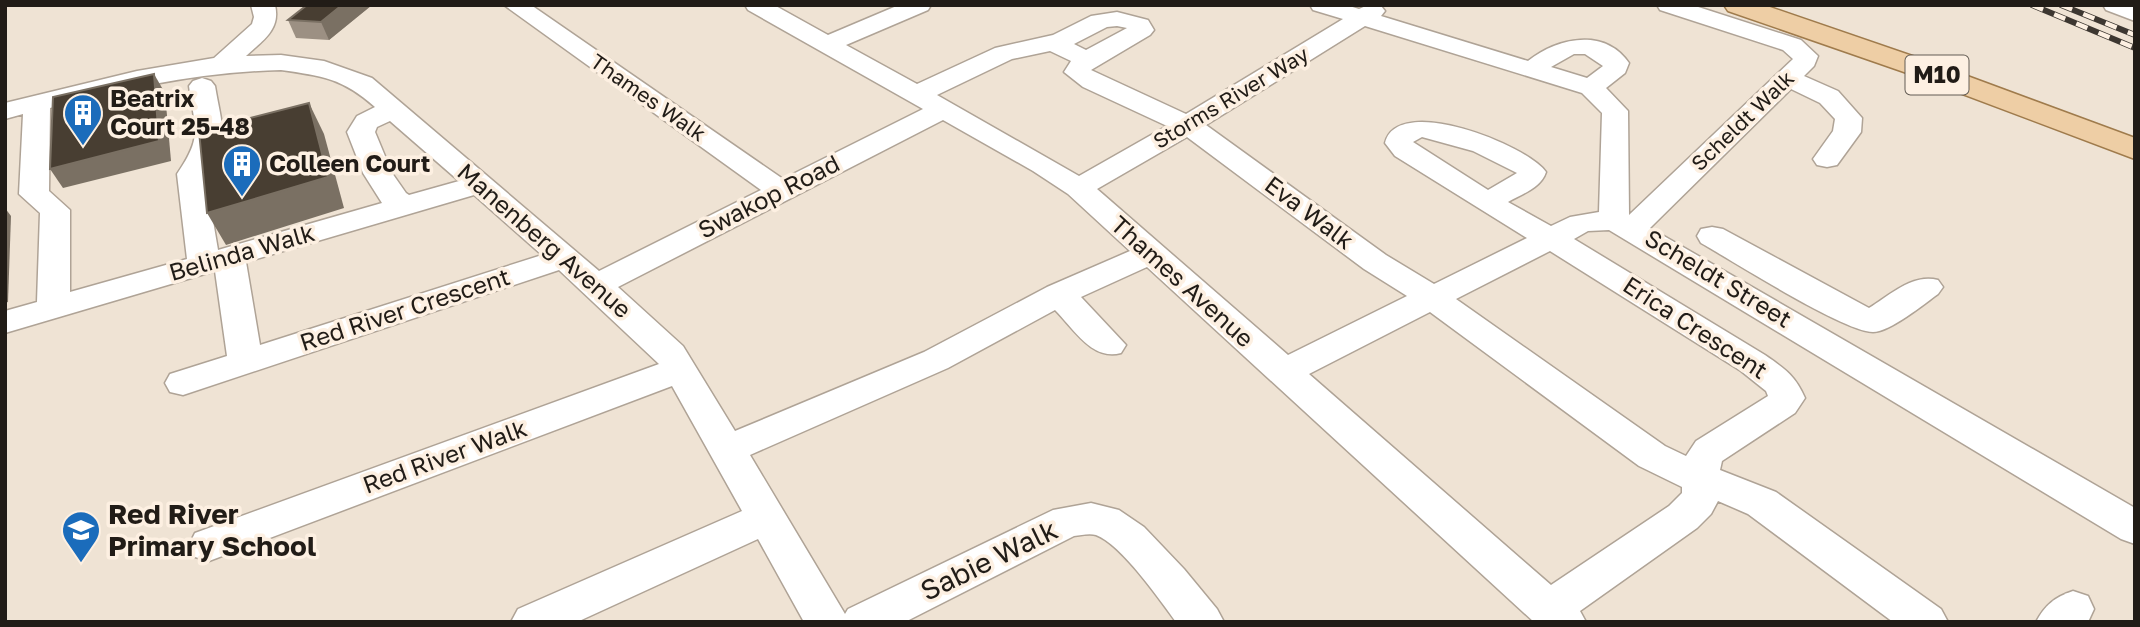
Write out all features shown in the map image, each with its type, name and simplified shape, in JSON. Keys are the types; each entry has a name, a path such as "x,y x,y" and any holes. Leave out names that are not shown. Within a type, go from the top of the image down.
{"main road":[{"name":"M10","path":"1737,5 1951,80 2135,149"},
{"name":"M10","path":"1799,5 2135,125"}],"street":[{"path":"245,362 191,174 206,152 210,139 211,76 263,27 266,17 263,5"},
{"name":"Thames Walk","path":"515,5 782,191"},
{"name":"Thames Avenue","path":"755,5 1078,188 1556,615"},
{"path":"828,44 920,5"},
{"path":"1321,5 1591,88 1615,111 1623,224"},
{"name":"Storms River Way","path":"1078,188 1188,125 1384,5"},
{"name":"Scheldt Walk","path":"1623,224 1805,61 1806,56 1798,48 1668,5"},
{"path":"2113,5 2135,14"},
{"name":"Swakop Road","path":"596,285 782,191 1004,53 1060,41 1107,18 1122,17 1140,24 1142,30 1136,34 1087,59"},
{"path":"1060,41 1060,47 1087,59"},
{"path":"1532,70 1554,51 1566,47 1587,47 1616,62 1616,68 1591,88"},
{"name":"Eva Walk","path":"1087,59 1077,69 1081,75 1188,125 1375,262 1432,297"},
{"name":"Manenberg Avenue","path":"5,111 155,76 211,76 284,63 333,70 363,83 660,342 681,369 827,622"},
{"path":"1788,78 1829,97 1842,107 1849,118 1847,132 1827,159"},
{"path":"37,104 34,194 55,210 53,308"},
{"path":"393,109 367,122 361,132 384,188 395,201 404,206"},
{"name":"Belinda Walk","path":"5,322 480,184"},
{"path":"1487,202 1551,238"},
{"name":"Scheldt Street","path":"1283,372 1581,223 1623,224 2135,528"},
{"path":"1712,236 1867,320 1882,316 1927,287"},
{"name":"Erica Crescent","path":"1551,238 1742,355 1781,384 1787,398 1782,404 1705,465"},
{"path":"728,449 936,360 1049,299 1151,254"},
{"name":"Red River Crescent","path":"183,383 564,258"},
{"path":"1736,290 1771,270"},
{"path":"1432,297 1652,456 1705,465 1737,491 1762,503 1926,622"},
{"path":"1049,299 1109,345"},
{"name":"Red River Walk","path":"209,545 681,369"},
{"path":"1556,615 1683,517 1697,503 1702,492 1705,465"},
{"path":"533,622 767,517"},
{"name":"Sabie Walk","path":"863,622 1067,521 1088,518 1103,520 1133,541 1202,622"}],"building":[{"path":"307,5 342,5 321,22 288,20"},
{"path":"154,74 159,141 50,169 53,97"},
{"path":"309,103 328,177 207,213 199,131"}],"railway":[{"path":"2032,5 2135,48"},
{"path":"2061,5 2135,35"}],"place":[{"name":"Beatrix Court 25-48","path":"83,147"},
{"name":"Colleen Court","path":"242,198"},
{"name":"Red River Primary School","path":"81,564"}]}
